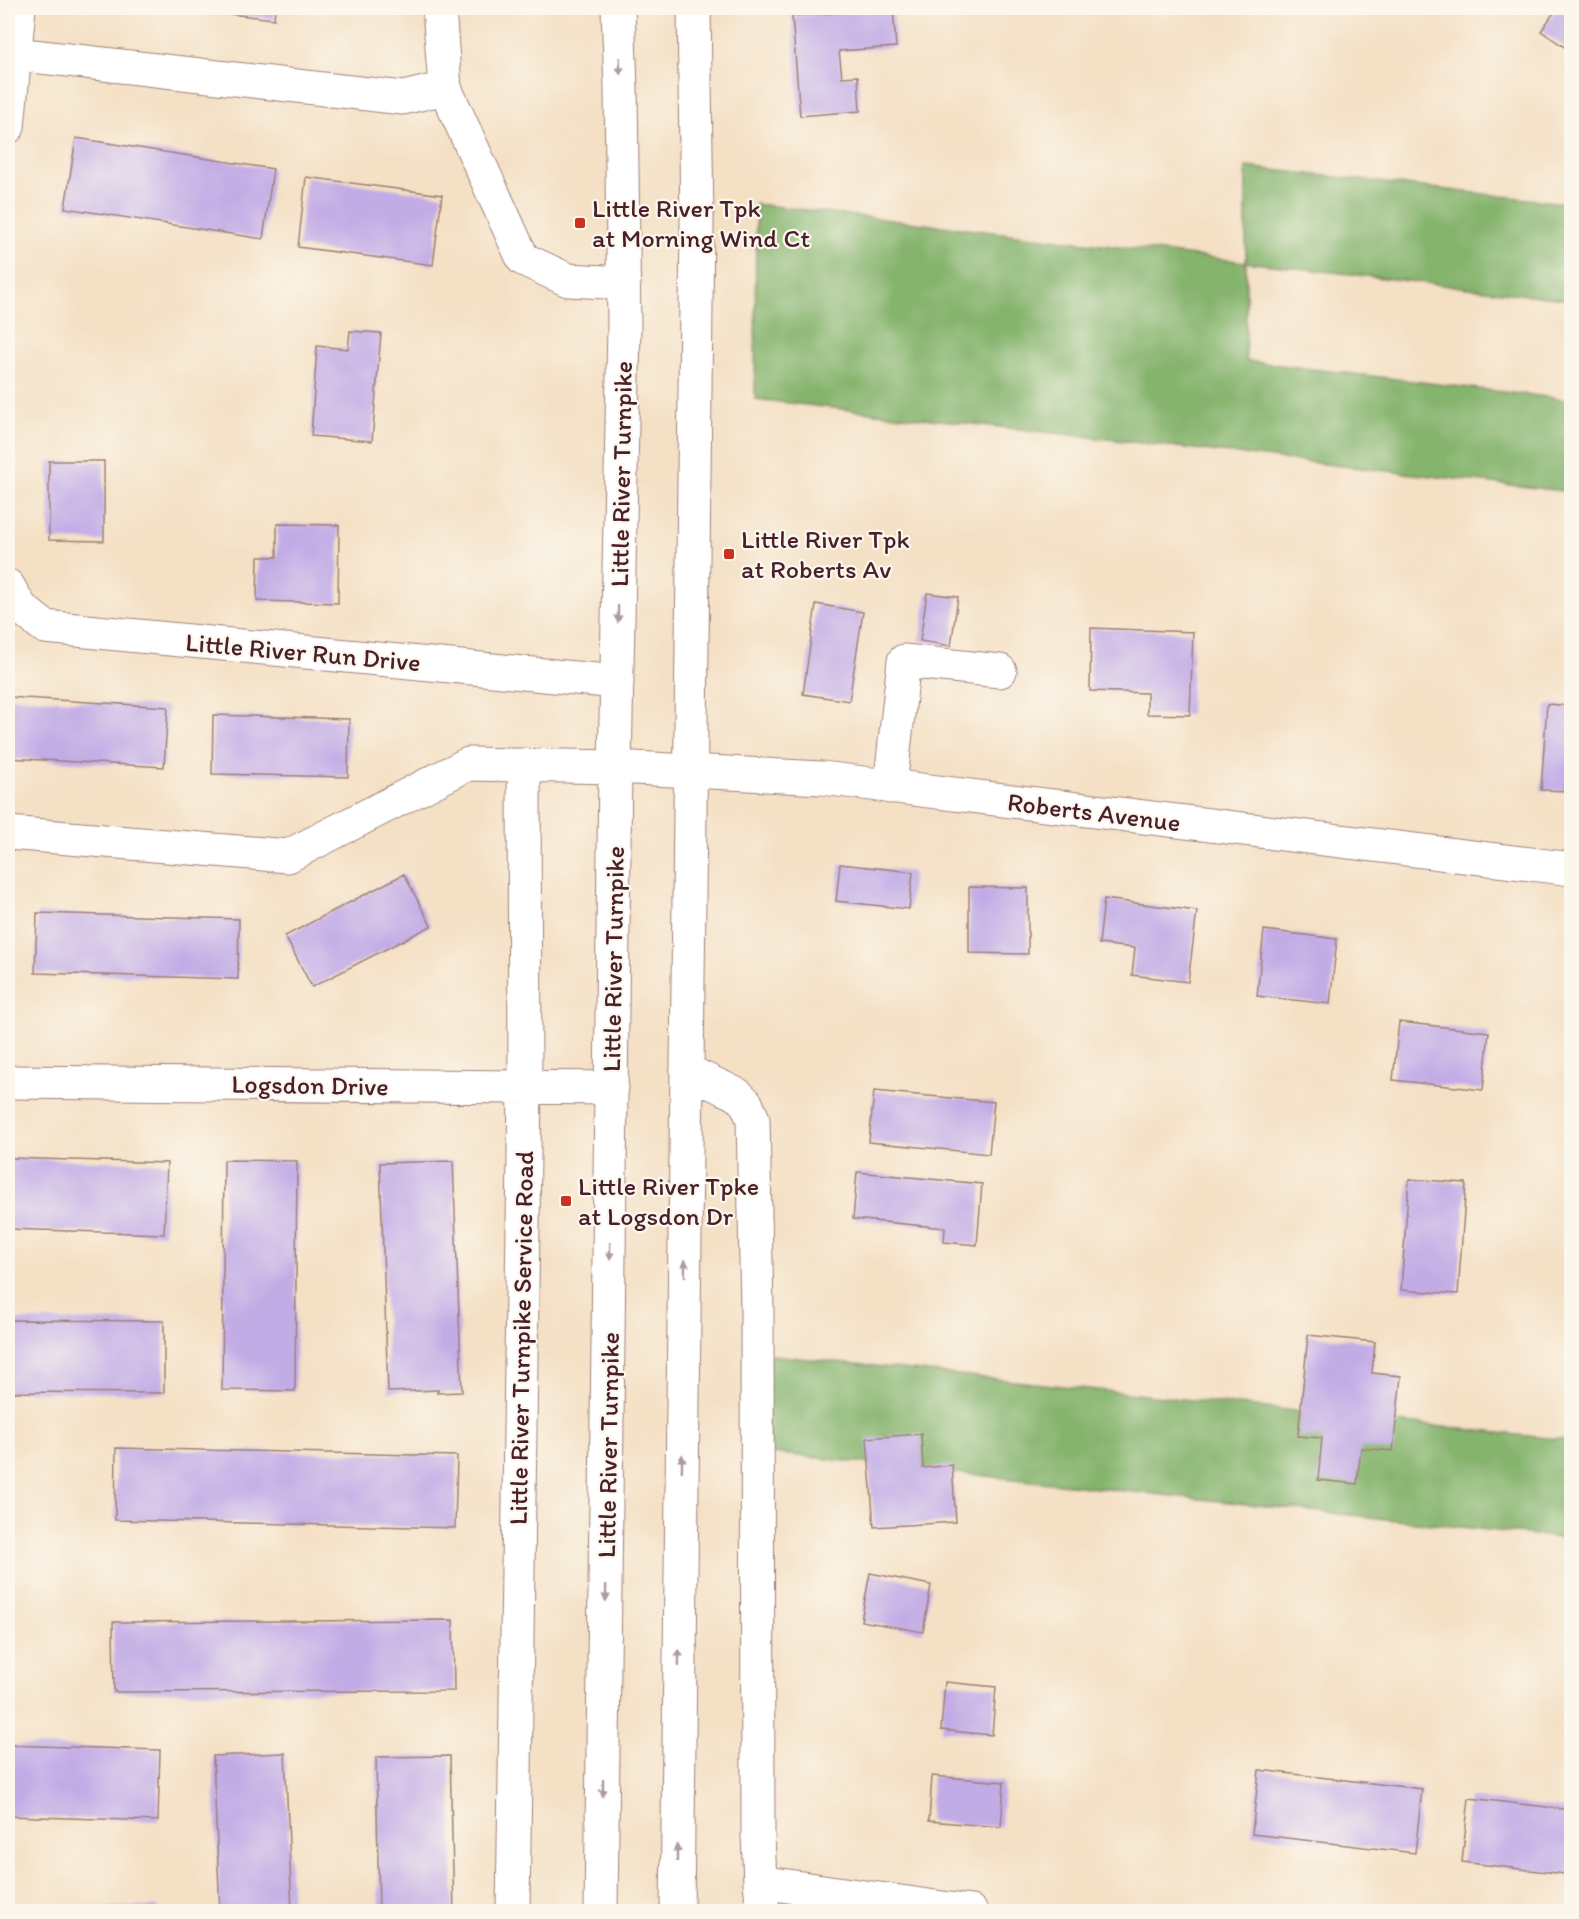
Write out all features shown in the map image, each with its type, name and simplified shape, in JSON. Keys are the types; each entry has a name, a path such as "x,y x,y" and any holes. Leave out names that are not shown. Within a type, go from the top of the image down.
{"street":[{"path":"8,127 20,8"},
{"path":"439,8 445,88 524,259 568,280 624,283"},
{"name":"Little River Turnpike","path":"601,1911 615,767 624,283 618,8"},
{"path":"677,1911 697,223 694,8"},
{"path":"15,54 403,98 445,88"},
{"name":"Little River Run Drive","path":"8,586 21,608 45,627 617,682"},
{"path":"891,787 904,661 1000,671"},
{"path":"8,833 288,856 468,764 615,767"},
{"name":"Little River Turnpike Service Road","path":"513,1911 525,1087 524,765"},
{"name":"Roberts Avenue","path":"615,767 822,778 1572,869"},
{"path":"687,1071 738,1095 746,1102 753,1119 762,1897 971,1911"},
{"name":"Logsdon Drive","path":"8,1082 612,1088"}],"green space":[{"path":"1246,167 1571,204 1571,300 1246,262"},
{"path":"756,204 1246,262 1246,361 1571,400 1571,492 755,399"},
{"path":"753,1353 1565,1440 1563,1538 753,1451"}],"building":[{"path":"203,8 275,8 274,19 203,11"},
{"path":"1557,8 1572,8 1572,52 1541,31"},
{"path":"893,9 896,47 839,51 842,77 858,76 860,111 800,116 792,16"},
{"path":"1572,60 1572,74 1565,70"},
{"path":"76,138 273,169 263,239 65,208"},
{"path":"306,177 442,195 433,265 298,247"},
{"path":"350,331 381,333 372,441 311,436 317,346 348,349"},
{"path":"49,461 104,461 104,541 49,540"},
{"path":"277,524 339,525 338,603 257,601 258,557 277,557"},
{"path":"927,593 958,597 951,646 920,641"},
{"path":"816,604 863,612 849,701 803,694"},
{"path":"1091,628 1193,632 1190,715 1147,714 1147,693 1090,691"},
{"path":"8,697 168,707 164,767 8,758"},
{"path":"1547,704 1572,706 1572,791 1541,790"},
{"path":"213,715 349,719 348,777 212,774"},
{"path":"840,864 913,872 909,909 836,901"},
{"path":"404,874 431,926 312,987 285,936"},
{"path":"969,887 1028,888 1028,954 969,953"},
{"path":"1104,899 1197,911 1188,982 1132,975 1135,948 1099,944"},
{"path":"37,913 239,919 238,979 35,973"},
{"path":"1264,930 1337,939 1330,1004 1257,996"},
{"path":"1399,1022 1489,1032 1483,1090 1393,1080"},
{"path":"874,1091 994,1102 989,1154 869,1142"},
{"path":"8,1158 167,1163 164,1234 8,1229"},
{"path":"224,1160 297,1161 295,1391 222,1390"},
{"path":"453,1161 462,1392 437,1393 438,1390 388,1392 380,1163"},
{"path":"857,1172 982,1184 977,1245 944,1242 945,1228 853,1219"},
{"path":"1409,1179 1466,1183 1458,1294 1401,1290"},
{"path":"8,1320 164,1321 164,1393 8,1392"},
{"path":"1308,1335 1375,1342 1372,1373 1401,1376 1393,1451 1361,1448 1357,1484 1318,1480 1322,1438 1298,1436"},
{"path":"921,1434 923,1468 952,1465 956,1522 874,1527 867,1438"},
{"path":"116,1448 457,1456 455,1528 115,1520"},
{"path":"870,1573 931,1585 923,1632 861,1621"},
{"path":"453,1620 454,1691 114,1692 113,1622"},
{"path":"945,1682 996,1687 992,1735 941,1730"},
{"path":"8,1745 160,1750 158,1821 8,1816"},
{"path":"285,1753 292,1912 220,1912 213,1756"},
{"path":"450,1756 454,1912 379,1912 376,1757"},
{"path":"1259,1770 1422,1789 1415,1853 1252,1834"},
{"path":"932,1776 1004,1782 1001,1827 929,1821"},
{"path":"1469,1798 1572,1810 1572,1875 1462,1862"},
{"path":"158,1907 158,1912 8,1912 8,1908"}],"place":[{"name":"Little River Tpk at Morning Wind Ct","path":"580,223"},
{"name":"Little River Tpk at Roberts Av","path":"729,554"},
{"name":"Little River Tpke at Logsdon Dr","path":"566,1201"}]}
